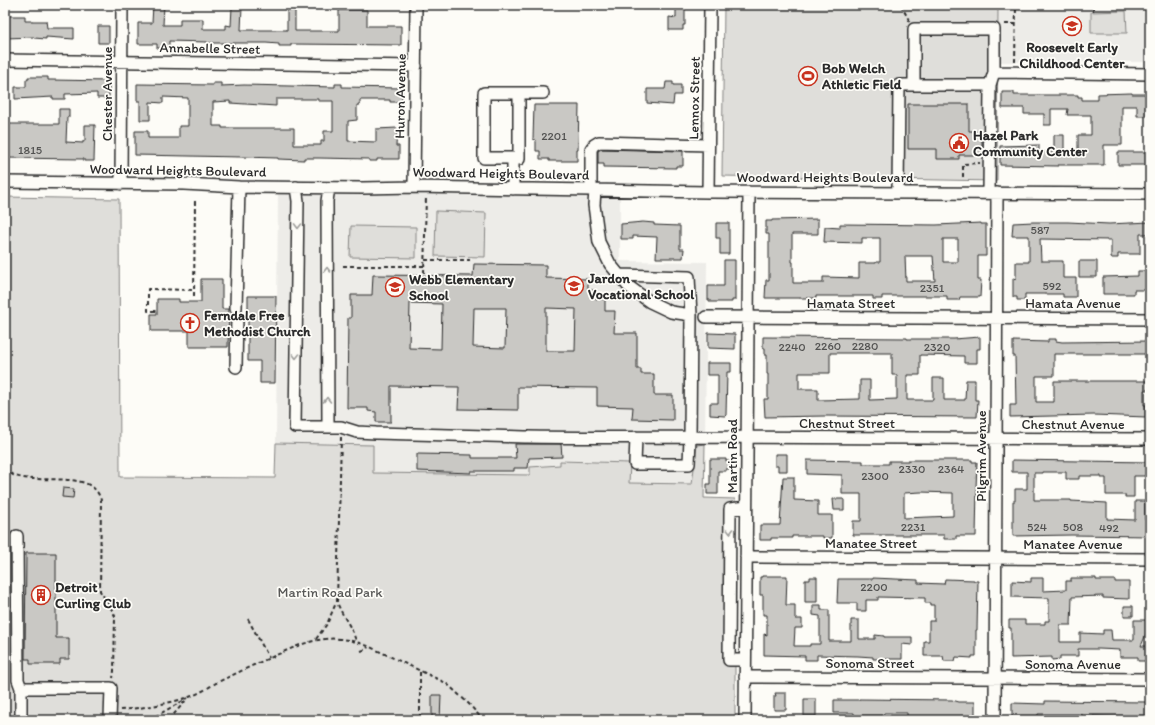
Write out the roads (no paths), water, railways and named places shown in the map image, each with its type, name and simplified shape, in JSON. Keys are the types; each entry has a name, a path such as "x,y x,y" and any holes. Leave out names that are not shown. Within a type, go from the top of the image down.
{"street":[{"name":"Chester Avenue","path":"122,5 122,184"},
{"name":"Huron Avenue","path":"414,187 416,5"},
{"name":"Lennox Street","path":"708,192 710,5"},
{"name":"Pilgrim Avenue","path":"914,85 914,29 994,29 994,72 990,86 997,318 995,720"},
{"name":"Annabelle Street","path":"5,60 416,66"},
{"path":"994,72 1150,74"},
{"path":"898,192 899,85 990,86"},
{"path":"519,93 519,159 484,158 484,93 519,93 543,93"},
{"path":"691,315 671,312 650,302 628,286 610,264 599,242 594,216 592,149 594,145 599,142 708,145"},
{"path":"512,189 513,158"},
{"name":"Woodward Heights Boulevard","path":"5,182 184,184 239,187 414,187 708,192 1150,194"},
{"path":"236,367 239,187"},
{"name":"Chestnut Street","path":"296,187 298,201 295,427 341,427 357,432 376,433 529,437 996,438"},
{"path":"328,427 327,201 329,188"},
{"name":"Martin Road","path":"745,720 749,192"},
{"path":"620,276 689,277 694,437 689,464 635,464 636,437"},
{"name":"Hamata Street","path":"706,317 997,318"},
{"name":"Hamata Avenue","path":"997,318 1150,319"},
{"name":"Chestnut Avenue","path":"996,438 1150,439"},
{"path":"745,660 729,660 730,508 746,507"},
{"path":"17,536 18,680 21,688 21,720"},
{"name":"Manatee Street","path":"746,557 996,559"},
{"name":"Manatee Avenue","path":"996,559 1150,559"},
{"name":"Sonoma Street","path":"745,677 995,678"},
{"name":"Sonoma Avenue","path":"995,678 1150,679"},
{"path":"21,688 111,688 110,715"}],"place":[{"name":"Roosevelt Early Childhood Center","path":"1072,26"},
{"name":"Bob Welch Athletic Field","path":"808,76"},
{"name":"Hazel Park Community Center","path":"959,143"},
{"name":"Jardon Vocational School","path":"574,286"},
{"name":"Webb Elementary School","path":"395,287"},
{"name":"Ferndale Free Methodist Church","path":"190,323"},
{"name":"Detroit Curling Club","path":"41,595"}],"park label":[{"name":"Martin Road Park","path":"330,592"}]}
